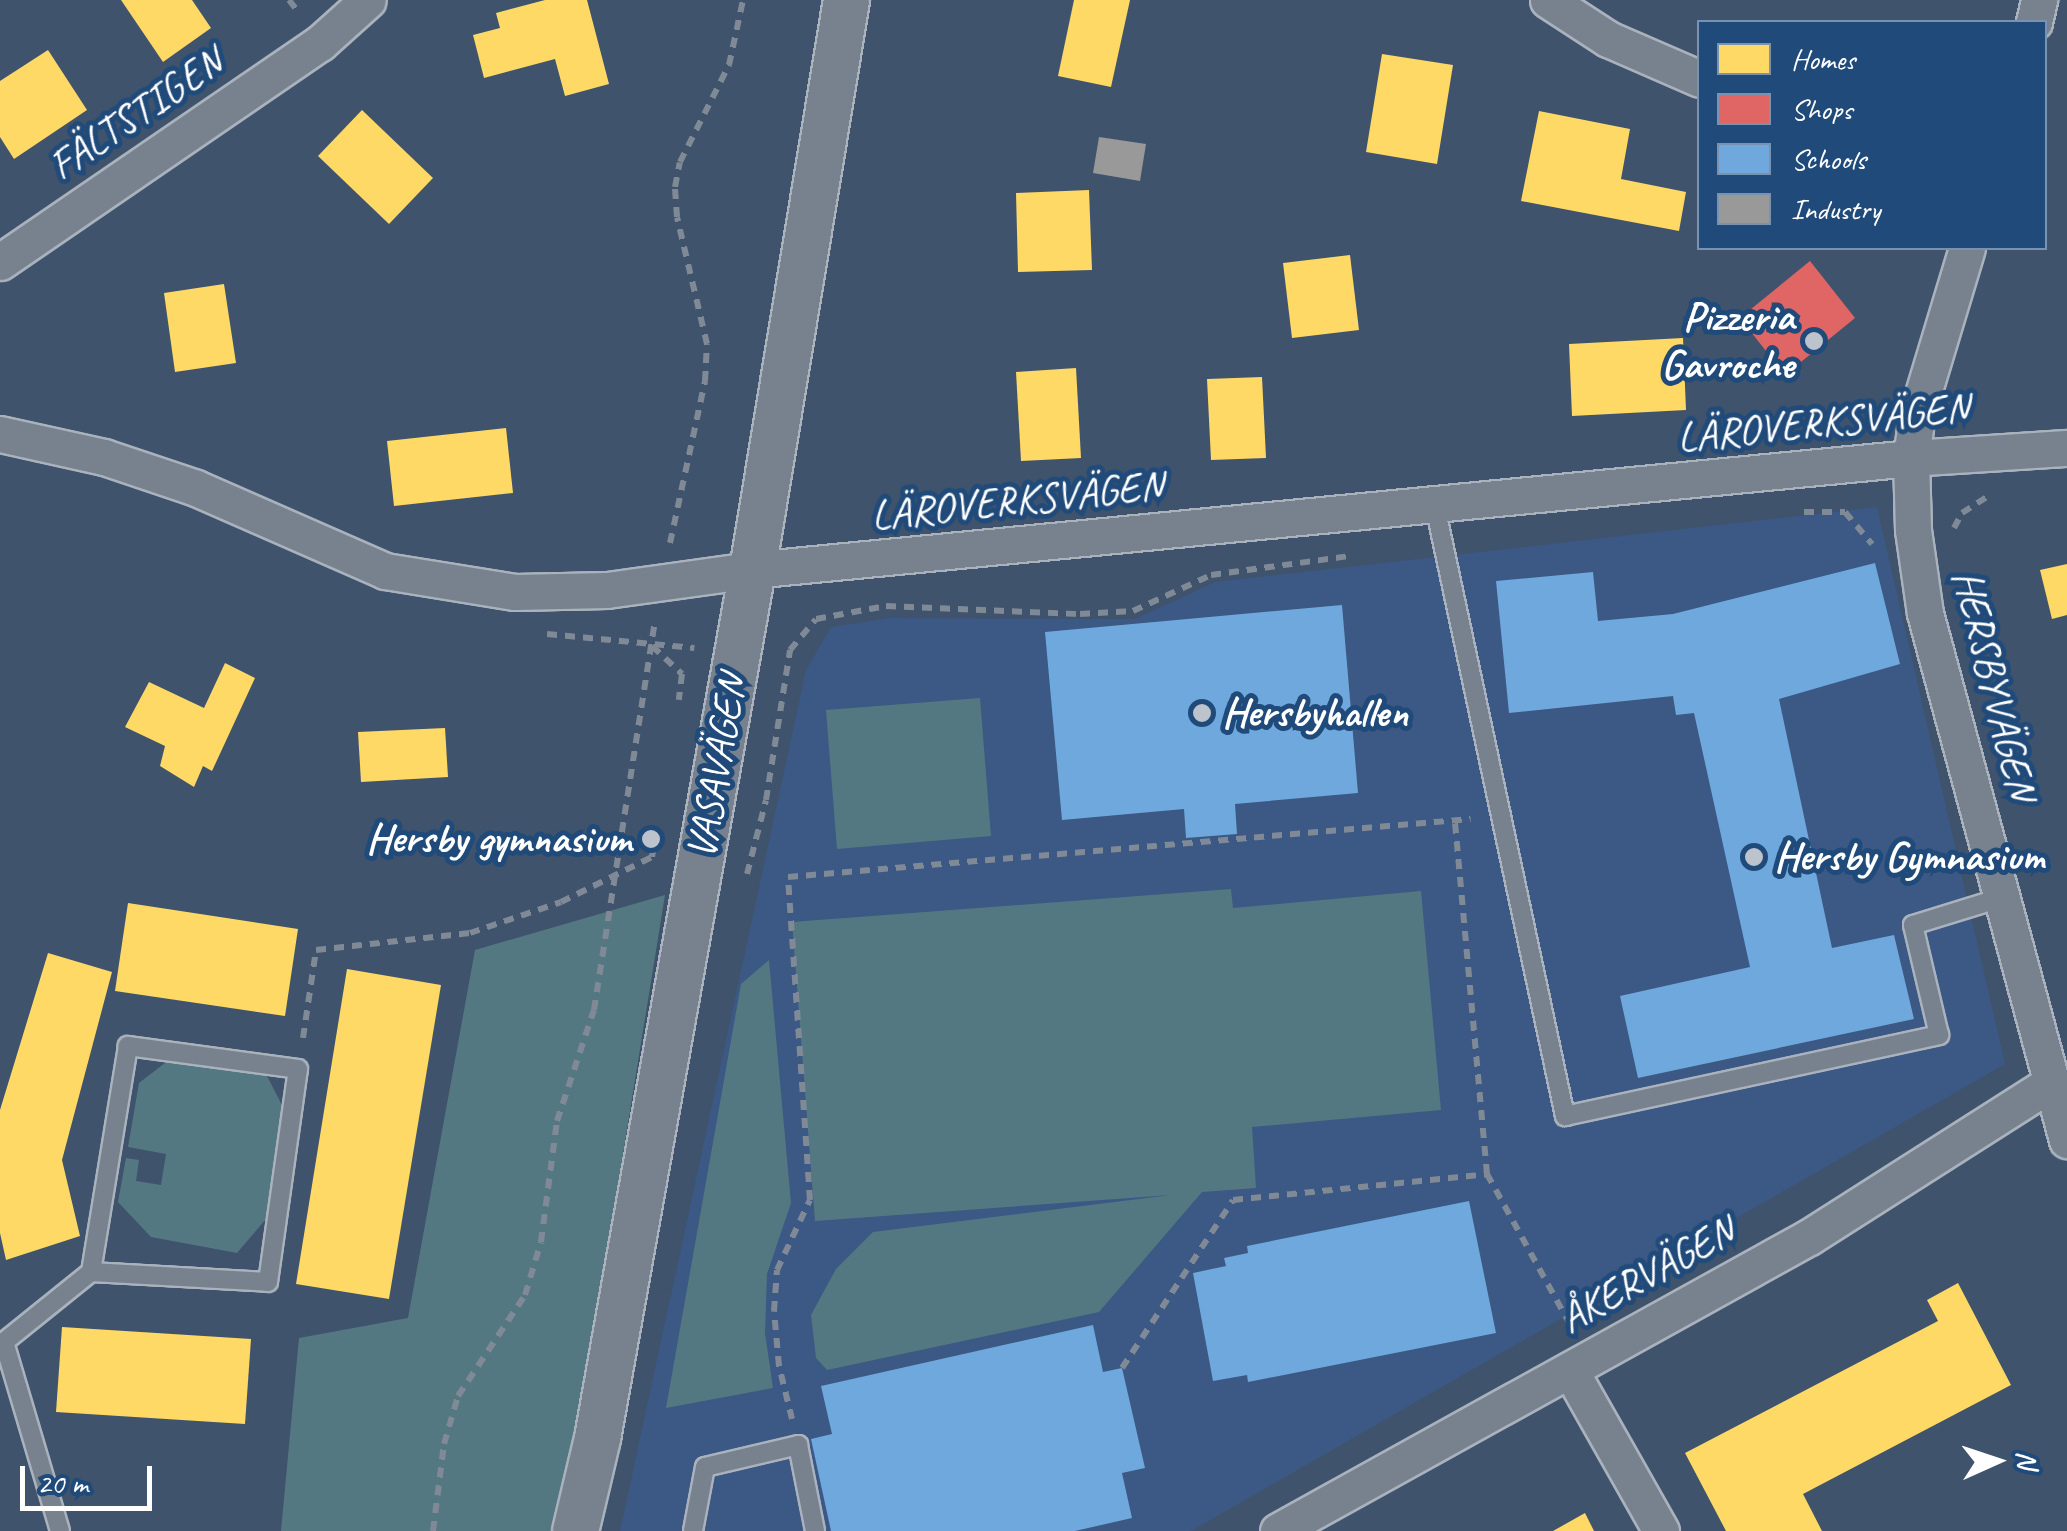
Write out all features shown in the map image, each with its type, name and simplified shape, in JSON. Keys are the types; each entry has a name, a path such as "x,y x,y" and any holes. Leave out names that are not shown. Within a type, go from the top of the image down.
{"street":[{"name":"FÄLTSTIGEN","path":"0,262 320,43 368,0"},
{"name":"VASAVÄGEN","path":"575,1531 596,1438 752,570 846,0"},
{"path":"1548,0 1608,39 1697,78"},
{"name":"HERSBYVÄGEN","path":"1966,250 1917,414 1911,458 1913,530 1925,613 2067,1140"},
{"name":"LÄROVERKSVÄGEN","path":"0,434 104,457 196,488 385,572 515,592 607,590 752,570 1911,458 2067,448"},
{"name":"ÅKERVÄGEN","path":"1278,1531 1573,1354 1808,1237 2051,1083"},
{"path":"1573,1354 1661,1531"}],"lane":[{"path":"1434,506 1565,1116 1939,1035 1912,925 2001,898"},
{"path":"60,1531 4,1342 91,1272 128,1046 298,1069 268,1282 91,1272"},
{"path":"693,1531 705,1467 798,1444 815,1531"}],"path":[{"path":"433,1531 444,1444 458,1396 525,1296 541,1242 557,1121 594,1010 619,874 662,583 705,380 707,344 677,217 675,186 680,162 729,65 742,0"},
{"path":"1953,531 1962,513 1997,491"},
{"path":"1789,512 1845,512 1868,534 1874,548"},
{"path":"742,886 766,800 790,650 816,619 886,606 1080,614 1132,611 1211,575 1353,556"},
{"path":"651,646 682,674 679,704"},
{"path":"798,1444 779,1366 774,1311 777,1270 810,1200 788,877 1501,816"},
{"path":"1455,820 1488,1174 1573,1354"},
{"path":"298,1069 316,950 470,933 561,902 619,874 652,856 655,843"},
{"path":"1122,1368 1233,1200 1488,1174"}],"shaded area":[{"path":"1877,507 2005,1064 1191,1531 620,1531 806,670 831,627 889,618 1135,619 1215,582"}],"green space":[{"path":"980,698 991,836 837,849 826,710"},
{"path":"1231,889 1233,908 1421,891 1441,1110 1252,1127 1256,1188 1202,1192 1099,1312 827,1370 816,1358 811,1315 836,1269 873,1232 1171,1195 815,1221 792,922"},
{"path":"665,895 568,1494 554,1531 281,1531 299,1338 408,1318 475,950"},
{"path":"769,960 791,1203 767,1274 765,1333 773,1388 666,1408 741,984"},
{"path":"174,1056 266,1074 285,1111 266,1219 237,1253 151,1237 118,1202 126,1158 139,1160 136,1181 161,1185 166,1154 128,1147 139,1083"}],"building: Homes":[{"path":"121,0 192,0 211,28 163,62"},
{"path":"545,0 587,0 609,84 565,96 555,59 484,78 473,35 500,28 496,13"},
{"path":"1074,0 1130,0 1111,87 1058,76"},
{"path":"48,50 87,110 14,159 0,137 0,81"},
{"path":"1382,54 1453,65 1437,164 1366,152"},
{"path":"362,110 433,178 389,224 318,156"},
{"path":"1539,111 1630,129 1621,179 1686,192 1679,231 1521,201"},
{"path":"1089,190 1092,270 1018,272 1016,193"},
{"path":"1350,255 1359,330 1292,338 1283,263"},
{"path":"224,284 236,363 175,372 164,293"},
{"path":"1683,338 1686,410 1572,416 1569,344"},
{"path":"1076,368 1081,458 1021,461 1016,372"},
{"path":"1262,377 1266,458 1211,460 1207,379"},
{"path":"506,428 513,493 394,506 387,441"},
{"path":"2067,564 2067,615 2052,619 2040,570"},
{"path":"225,663 255,678 212,771 203,766 194,787 160,766 165,746 125,727 149,682 204,708"},
{"path":"445,728 448,777 361,782 358,732"},
{"path":"128,903 298,929 285,1016 115,991"},
{"path":"48,953 112,972 62,1160 80,1236 6,1260 0,1233 0,1110"},
{"path":"347,969 441,985 389,1299 296,1284"},
{"path":"1958,1283 2011,1385 1803,1494 1822,1531 1726,1531 1685,1453 1938,1321 1927,1300"},
{"path":"62,1327 251,1339 245,1424 56,1412"},
{"path":"1585,1513 1594,1531 1553,1531"}],"building: Shops":[{"path":"1810,261 1855,318 1785,375 1740,318"}],"building: Schools":[{"path":"1875,563 1900,664 1779,699 1832,948 1894,935 1914,1019 1638,1078 1620,996 1750,967 1694,713 1676,715 1673,696 1509,713 1496,581 1593,572 1598,621 1673,614"},
{"name":"Hersbyhallen","path":"1342,605 1358,793 1235,804 1237,834 1186,838 1184,809 1062,820 1045,632"},
{"path":"1469,1201 1496,1333 1248,1382 1247,1375 1213,1381 1193,1273 1226,1266 1224,1258 1248,1253 1247,1246"},
{"path":"1093,1325 1103,1372 1122,1368 1145,1468 1122,1473 1132,1518 1075,1531 831,1531 811,1439 832,1434 821,1386"}],"building: Industry":[{"path":"1099,137 1146,144 1140,181 1093,173"}],"place":[{"name":"Pizzeria Gavroche","path":"1814,341"},
{"name":"Hersbyhallen","path":"1202,713"},
{"name":"Hersby gymnasium","path":"651,839"},
{"name":"Hersby Gymnasium","path":"1754,857"}]}
